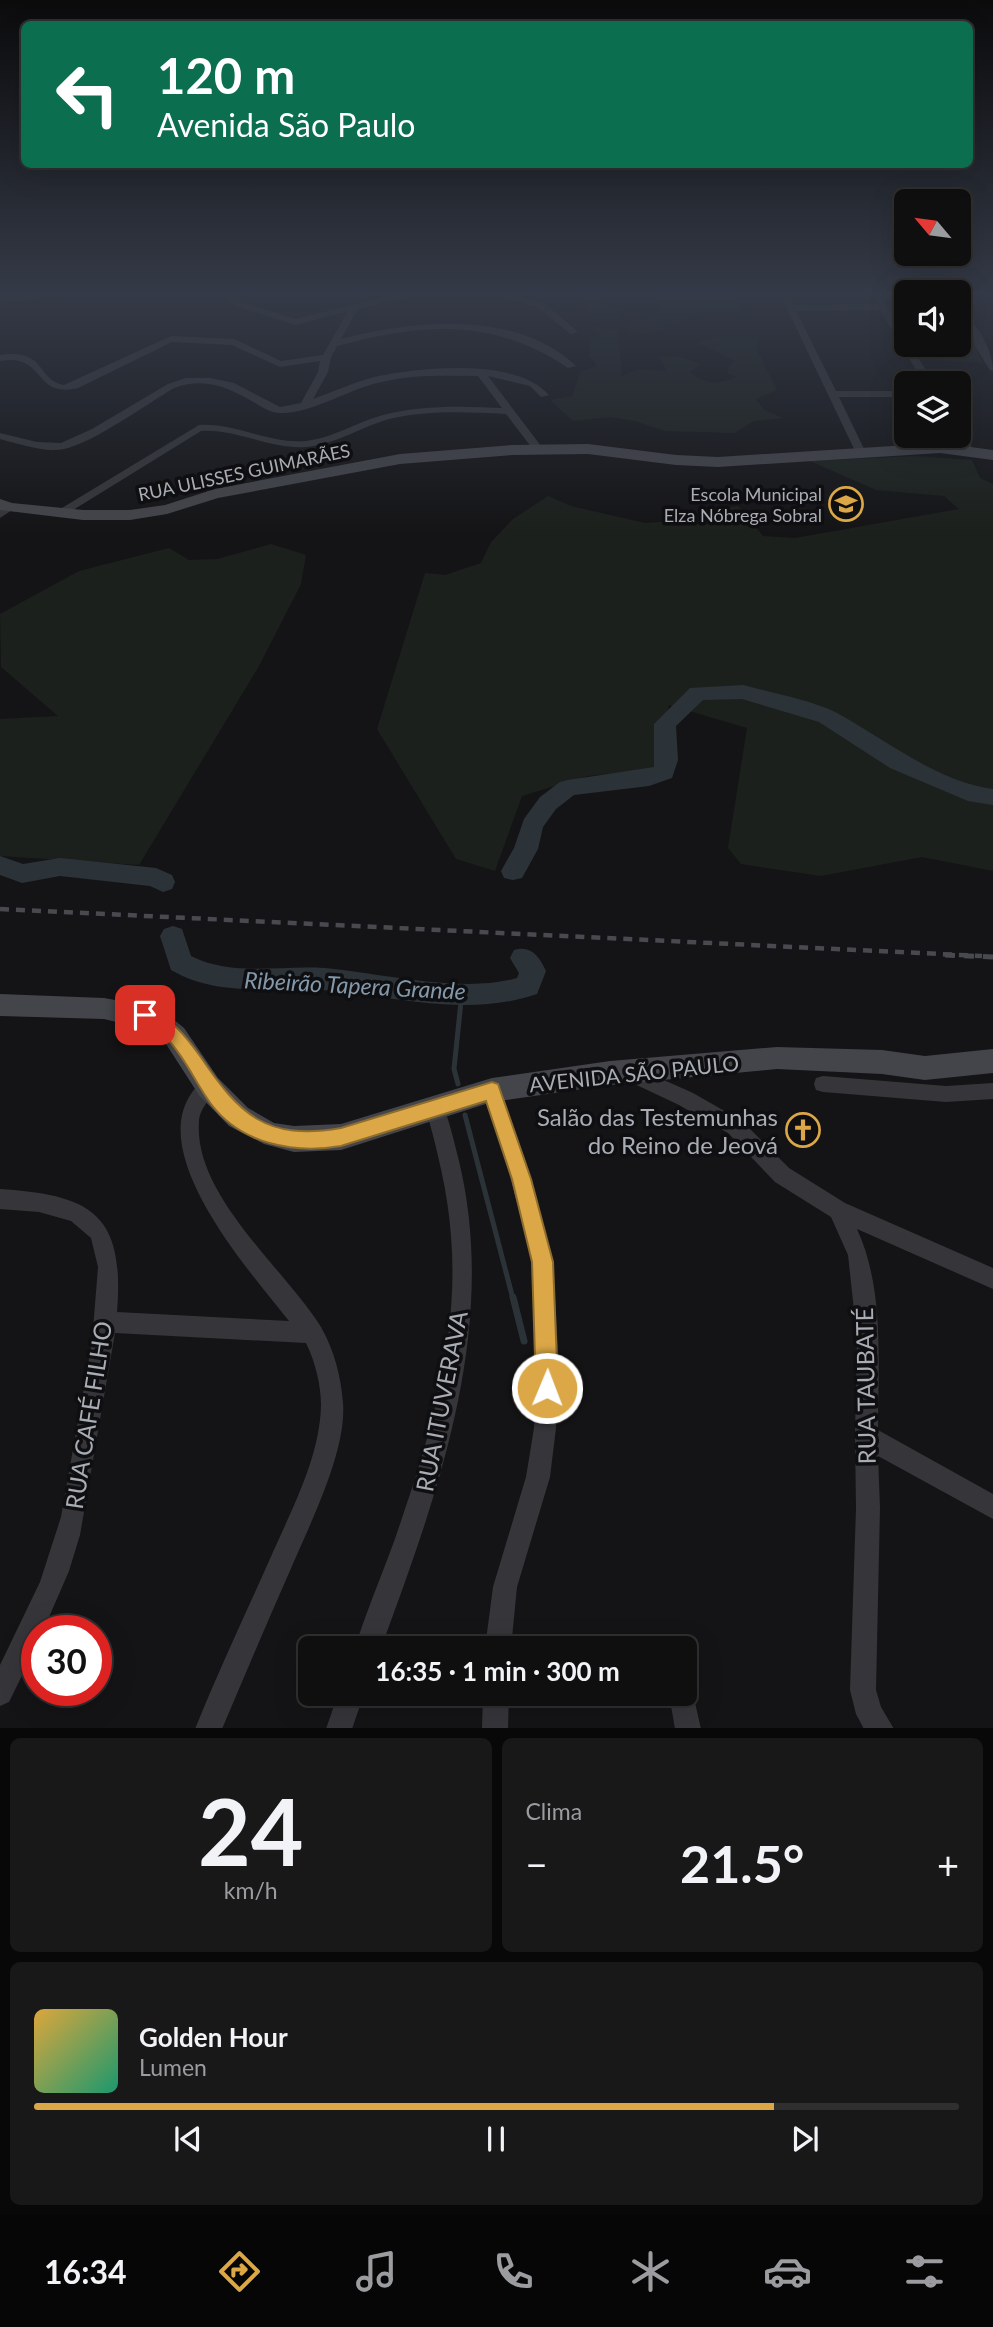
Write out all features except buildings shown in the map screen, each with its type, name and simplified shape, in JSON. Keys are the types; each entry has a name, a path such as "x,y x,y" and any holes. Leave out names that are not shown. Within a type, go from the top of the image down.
{"main road":[{"path":"539,450 588,449 676,460 718,462 940,448 993,456"},
{"name":"RUA ULISSES GUIMARÃES","path":"3,509 96,515 141,514 215,494 400,459 539,450"},
{"name":"AVENIDA SÃO PAULO","path":"0,1005 121,1011 145,1015 175,1034 219,1099 241,1120 260,1131 286,1140 318,1141 341,1137 492,1090 630,1073 777,1058 870,1061 925,1068 993,1061"}],"street":[{"path":"42,373 52,386 60,389 75,386 102,373"},
{"path":"305,405 323,373"},
{"path":"0,436 37,445 63,446 96,431 171,386 186,381 210,381 231,386 269,407 280,410 305,405 367,383 397,376 496,373 533,384 544,395"},
{"path":"823,373 861,453"},
{"path":"482,375 539,450"},
{"path":"833,394 894,394"},
{"path":"61,513 199,428 222,426 280,442 307,444 398,414 449,410 509,411"},
{"path":"630,1073 686,1099 735,1128 782,1175 838,1210 993,1279"},
{"path":"823,1084 946,1094 993,1091"},
{"path":"208,1728 307,1503 331,1424 329,1386 323,1353 312,1333 222,1213 196,1167 189,1137 189,1122 195,1104 210,1085"},
{"path":"492,1090 520,1173 543,1262 548,1368 545,1428 538,1477 509,1568 500,1636"},
{"name":"RUA ITUVERAVA","path":"372,1636 424,1494 446,1402 460,1317 463,1282 458,1202 448,1150 435,1106"},
{"name":"RUA CAFÉ FILHO","path":"0,1199 52,1205 87,1220 97,1229 106,1244 105,1322 82,1480 62,1554 0,1693"},
{"name":"RUA TAUBATÉ","path":"838,1210 858,1254 868,1338 866,1436 869,1508 863,1690 869,1714 881,1728"},
{"path":"105,1322 312,1333"},
{"path":"866,1436 993,1507"},
{"path":"339,1728 347,1706"},
{"path":"495,1728 496,1706"},
{"path":"684,1706 688,1728"}],"shaded area":[{"path":"580,373 622,373 622,377 631,373 691,373 712,382 736,377 728,373 768,373 777,390 756,399 764,410 783,418 754,421 734,433 665,431 635,421 610,417 573,421 550,400 572,396"},
{"path":"916,456 972,460 980,478 993,484 993,871 922,857 821,876 741,864 728,848 747,728 669,705 655,769 588,776 522,796 495,871 456,859 377,729 425,573 445,575 481,563 491,542 513,519 548,496 571,506 645,523 691,520 707,512 738,506 763,536 795,538 959,509 944,496 876,490 810,461"},
{"path":"271,544 306,555 301,584 259,666 139,865 0,856 0,719 58,716 1,667 0,614 79,571 169,548 189,560 217,559"}],"waterway":[{"name":"Ribeirão Tapera Grande","path":"513,871 526,849 532,825 548,803 568,788 649,778 664,772 667,760 665,724 697,693 743,692 827,717 898,762 976,795 993,797"},
{"name":"Ribeirão Tapera Grande","path":"0,865 22,874 60,867 156,877 163,882"},
{"name":"Ribeirão Tapera Grande","path":"173,936 180,962 201,972 249,980 321,979 427,991 484,994 508,992 527,986 533,971 523,958"},
{"path":"458,1084 454,1069 462,992"},
{"path":"465,1115 513,1299"},
{"path":"513,1297 524,1341"}],"railway":[{"path":"0,909 982,956"},
{"path":"945,955 993,957"}],"place":[{"name":"Escola Municipal Elza Nóbrega Sobral","path":"846,504"},
{"name":"Salão das Testemunhas do Reino de Jeová","path":"803,1130"}],"route":[{"path":"145,1015 175,1034 230,1112 260,1131 286,1140 318,1141 341,1137 492,1090 522,1179 543,1262 547,1388"}]}
